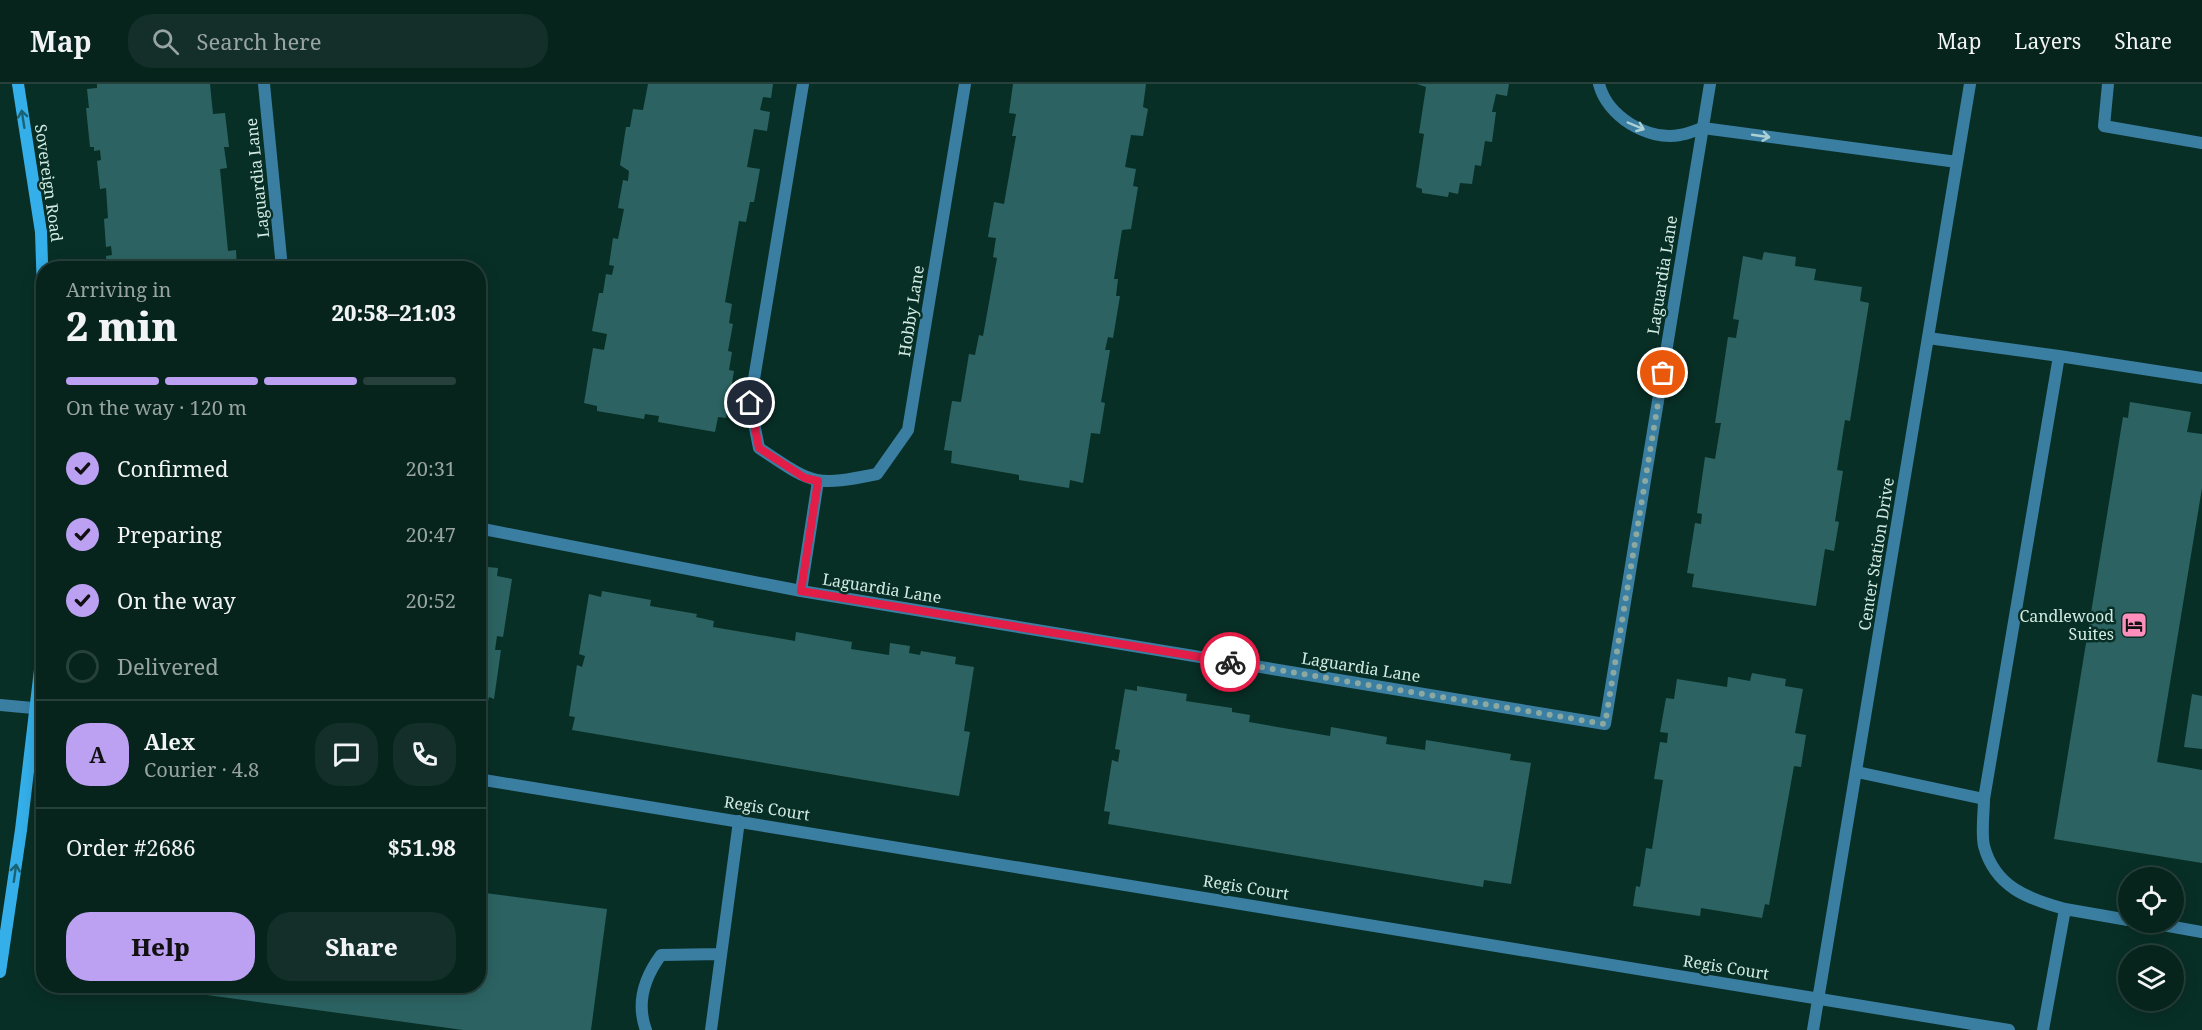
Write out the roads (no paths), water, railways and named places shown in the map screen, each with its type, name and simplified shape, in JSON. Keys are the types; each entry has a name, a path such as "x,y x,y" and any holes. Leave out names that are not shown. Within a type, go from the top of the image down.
{"street":[{"name":"Sovereign Road","path":"18,84 41,232 42,261"},
{"name":"Laguardia Lane","path":"264,84 281,261"},
{"name":"Hobby Lane","path":"803,84 750,403 759,448 805,478 832,483 878,474 908,430 965,84"},
{"path":"1599,84 1602,98 1623,120 1651,132 1678,136 1703,128 1957,162"},
{"name":"Center Station Drive","path":"1813,1030 1970,84"},
{"path":"2108,84 2104,126 2202,143"},
{"name":"Laguardia Lane","path":"486,530 801,591 1605,724 1710,86"},
{"path":"1928,338 2202,378"},
{"path":"2059,356 1984,799 1984,845 1998,876 2027,898 2065,909 2118,918"},
{"path":"801,591 818,481"},
{"path":"0,705 36,708"},
{"path":"0,972 36,728"},
{"path":"1857,772 1984,799"},
{"name":"Regis Court","path":"486,780 2009,1030"},
{"path":"711,1030 739,820"},
{"path":"2043,1030 2065,909"},
{"path":"2184,929 2202,932"},
{"path":"646,1030 640,1002 648,973 661,955 721,954"}],"place":[{"name":"Candlewood Suites","path":"2134,625"}]}
